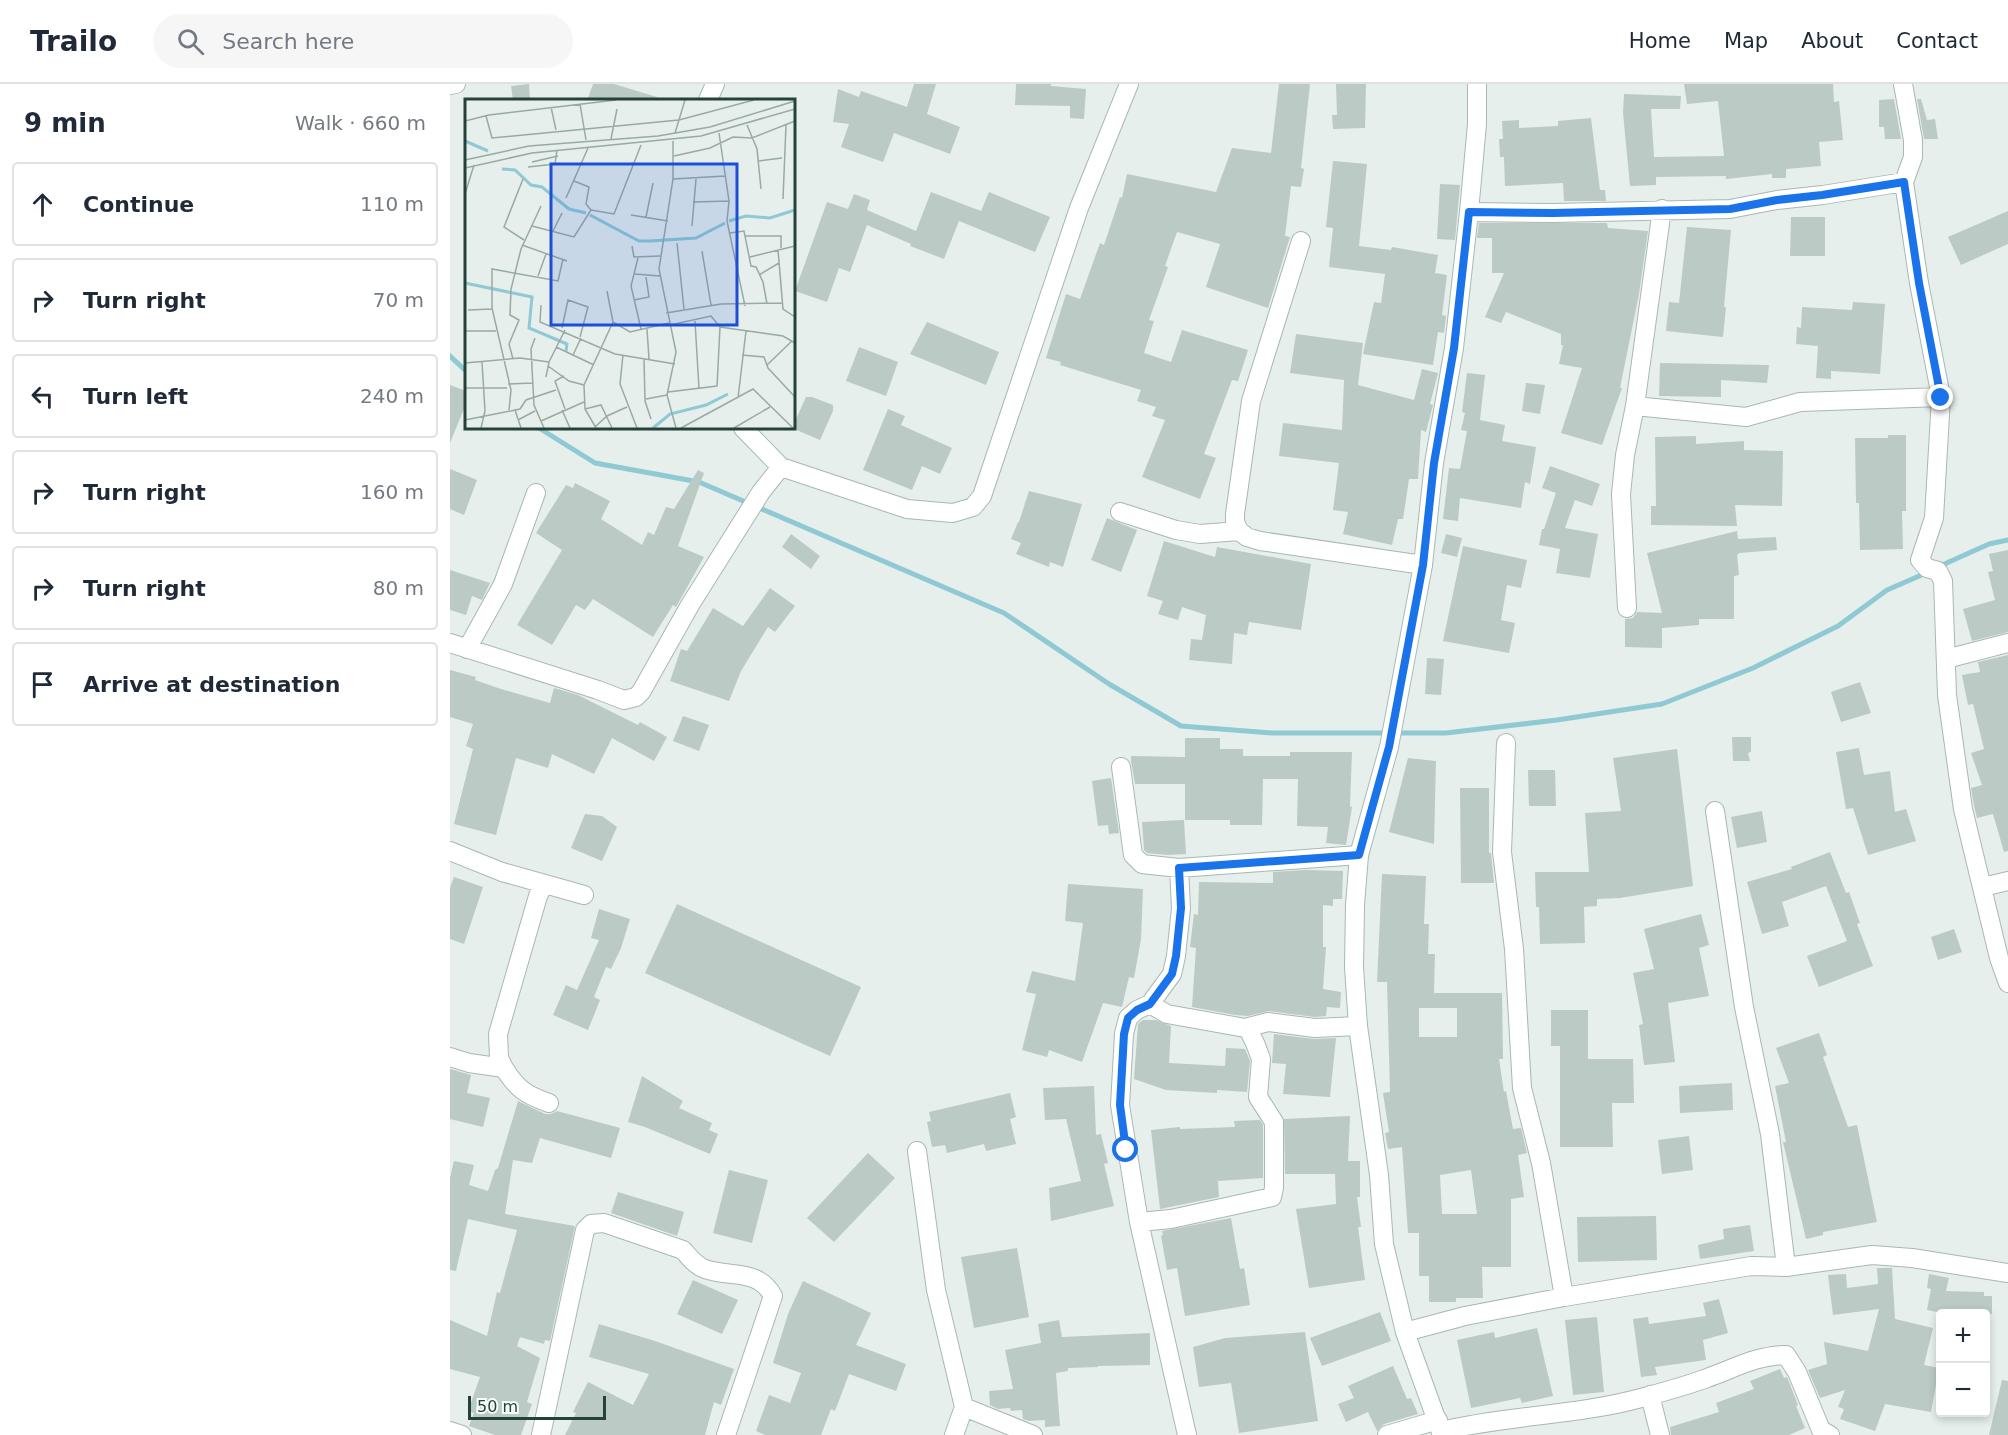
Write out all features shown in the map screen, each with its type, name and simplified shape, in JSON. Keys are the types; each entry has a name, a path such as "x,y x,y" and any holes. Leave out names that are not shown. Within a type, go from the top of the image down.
{"street":[{"path":"450,85 456,84"},
{"path":"708,99 716,84"},
{"path":"744,429 771,480 907,509 953,513 973,507 982,496 1079,208 1129,84"},
{"path":"1440,1429 1405,1332 1384,1244 1378,1164 1358,1026 1354,967 1355,905 1359,855 1389,747 1423,565 1434,463 1454,348 1477,124 1477,84"},
{"path":"1903,84 1913,157 1904,182 1919,283 1941,398 1934,518 1920,560 1927,568 1938,571 1943,581 1947,695 1963,809 1999,958 2008,983"},
{"path":"1469,212 1553,213 1730,209 1904,182"},
{"path":"1627,608 1621,494 1662,209"},
{"path":"1301,241 1251,401 1235,522 1239,531 1247,537 1260,541 1423,565"},
{"path":"1635,406 1746,417 1800,402 1941,398"},
{"path":"536,493 503,584 459,646 624,700 636,698 690,605 771,480"},
{"path":"1120,512 1176,530 1200,534 1239,531"},
{"path":"1946,659 2008,642"},
{"path":"1506,743 1502,852 1514,948 1522,1088 1541,1163 1564,1297"},
{"path":"1121,767 1133,855 1142,864 1179,868 1359,855"},
{"path":"1715,811 1744,1007 1770,1134 1786,1267"},
{"path":"450,851 502,872 584,895"},
{"path":"1179,868 1181,908 1172,974 1150,1004 1137,1010 1128,1018 1124,1034 1120,1105 1139,1222 1187,1435"},
{"path":"1983,887 2008,881"},
{"path":"544,884 538,896 498,1034 499,1058 512,1080 528,1096 549,1103"},
{"path":"1150,1004 1167,1014 1245,1028 1268,1022 1314,1028 1358,1026"},
{"path":"1139,1222 1172,1220 1272,1197 1274,1122 1258,1097 1261,1059 1249,1031 1245,1028"},
{"path":"450,1057 469,1063 504,1068"},
{"path":"916,1151 936,1290 963,1407 954,1435"},
{"path":"541,1435 585,1230 591,1224 604,1223 683,1250 704,1269 756,1278 769,1288 773,1296 726,1435"},
{"path":"1405,1332 1465,1316 1564,1297 1751,1266 1786,1267 1872,1255 1912,1258 2008,1273"},
{"path":"1387,1435 1548,1416 1650,1395 1706,1379 1772,1355 1786,1355 1797,1372 1821,1430 1830,1435"},
{"path":"1650,1395 1660,1435"},
{"path":"963,1407 1033,1435"},
{"path":"450,1431 462,1435"}],"building":[{"path":"529,84 530,99 513,99 511,86"},
{"path":"593,84 614,84 657,97 656,99 588,98"},
{"path":"914,84 936,84 927,114 960,127 950,154 894,133 883,162 841,147 849,124 833,122 838,89 859,97 861,91 907,107"},
{"path":"1016,84 1051,84 1051,86 1086,89 1084,119 1070,118 1070,106 1015,105"},
{"path":"1279,84 1310,84 1301,187 1291,186 1285,236 1290,237 1268,308 1206,287 1220,244 1177,232 1165,266 1168,267 1149,320 1154,321 1144,353 1171,362 1182,330 1248,350 1238,381 1232,380 1204,454 1216,458 1200,499 1142,477 1165,420 1152,416 1156,407 1137,401 1141,390 1060,365 1061,362 1046,358 1066,294 1080,299 1100,243 1104,245 1120,197 1122,198 1127,174 1216,192 1232,148 1271,153"},
{"path":"1336,84 1366,84 1365,128 1333,129 1332,115 1337,115"},
{"path":"1684,84 1833,84 1834,102 1839,101 1843,140 1819,142 1821,166 1786,169 1786,178 1772,178 1772,174 1726,179 1726,176 1656,177 1656,185 1630,186 1623,113 1624,94 1681,96 1680,109 1651,109 1654,157 1724,156 1718,101 1687,104"},
{"path":"1894,99 1901,139 1885,139 1884,127 1879,127 1879,100"},
{"path":"1917,99 1921,99 1927,120 1935,119 1938,139 1924,139"},
{"path":"1591,118 1600,190 1605,190 1606,201 1564,201 1563,183 1505,186 1504,157 1500,157 1499,139 1503,139 1502,121 1519,120 1519,128 1558,126 1558,121"},
{"path":"1333,161 1367,164 1359,246 1391,250 1392,247 1438,255 1435,273 1447,275 1442,315 1446,316 1444,333 1438,332 1433,365 1363,354 1374,302 1381,303 1385,274 1329,267 1333,228 1326,227"},
{"path":"1440,184 1460,185 1455,240 1437,239"},
{"path":"931,192 981,211 989,192 1050,217 1035,252 959,221 944,259 910,246 911,244 867,225 850,272 839,268 827,302 795,291 827,202 848,209 854,194 870,200 867,210 916,231"},
{"path":"2008,211 2008,244 1961,265 1948,237"},
{"path":"1791,217 1825,217 1825,256 1790,256"},
{"path":"1479,223 1607,223 1608,228 1648,231 1639,294 1620,388 1622,388 1602,445 1561,433 1582,368 1559,364 1563,345 1561,345 1561,334 1506,312 1501,323 1485,317 1504,273 1492,273 1492,238 1477,238"},
{"path":"1687,227 1731,230 1723,337 1666,331 1669,302 1679,303"},
{"path":"1853,302 1885,304 1880,374 1831,371 1831,379 1816,378 1818,346 1796,344 1797,327 1801,328 1802,307 1852,310"},
{"path":"927,322 999,352 986,385 910,354"},
{"path":"1296,334 1363,343 1358,385 1414,400 1422,369 1438,373 1426,432 1421,430 1418,479 1409,479 1403,519 1398,519 1392,545 1343,534 1348,512 1333,510 1339,463 1279,456 1283,423 1342,430 1344,380 1290,373"},
{"path":"859,347 898,362 886,396 846,381"},
{"path":"1660,363 1769,365 1767,383 1721,380 1721,397 1659,396"},
{"path":"1467,373 1485,375 1480,420 1505,425 1502,441 1536,447 1530,484 1525,482 1521,508 1460,498 1458,521 1443,519 1449,468 1460,469 1467,431 1461,430 1465,413 1462,412"},
{"path":"1526,383 1545,385 1540,414 1522,411"},
{"path":"450,385 465,391 465,406 450,443"},
{"path":"806,397 833,405 833,411 820,440 794,429 795,421"},
{"path":"888,409 905,416 901,425 952,448 940,474 922,466 912,490 863,470"},
{"path":"1888,435 1906,435 1906,511 1902,511 1903,549 1860,550 1859,503 1856,503 1855,438 1888,438"},
{"path":"1696,436 1696,444 1744,441 1744,450 1783,451 1782,506 1735,505 1737,526 1651,525 1651,506 1656,506 1655,437"},
{"path":"1550,466 1600,484 1592,506 1575,500 1565,528 1598,534 1590,578 1556,573 1560,549 1539,545 1542,529 1544,529 1556,493 1542,488"},
{"path":"450,469 477,480 464,515 450,509"},
{"path":"698,470 704,473 678,546 704,557 676,607 673,605 653,637 593,599 585,610 576,605 552,645 517,625 562,550 536,533 566,485 573,488 575,483 610,501 601,519 642,545 648,532 654,535 666,507 674,509"},
{"path":"1029,491 1082,504 1063,567 1050,562 1049,567 1016,554 1021,543 1011,539"},
{"path":"1107,518 1137,530 1121,572 1091,560"},
{"path":"1737,531 1738,539 1776,537 1777,550 1737,555 1739,575 1734,576 1734,619 1699,619 1699,625 1662,628 1662,648 1625,647 1625,619 1633,618 1637,612 1662,613 1647,553"},
{"path":"791,534 820,556 811,569 782,547"},
{"path":"1446,534 1462,538 1457,557 1441,553"},
{"path":"1164,541 1215,557 1217,547 1311,564 1301,630 1249,622 1247,635 1234,633 1232,664 1189,660 1191,639 1202,640 1206,615 1182,607 1178,620 1158,614 1163,601 1147,596"},
{"path":"1463,546 1527,560 1521,588 1507,585 1501,620 1515,623 1509,653 1443,641"},
{"path":"2008,550 2008,632 1972,641 1963,609 1995,600 1988,572 1993,571 1989,554"},
{"path":"450,570 490,583 482,600 472,596 466,615 450,610"},
{"path":"770,588 795,606 775,632 768,627 741,671 729,701 670,681 681,649 687,651 713,608 743,626"},
{"path":"2008,655 2008,851 2004,852 1993,814 1977,818 1974,806 1971,788 1982,785 1971,753 1984,749 1973,704 1968,705 1962,675 1980,672 1978,662"},
{"path":"1427,658 1444,659 1441,695 1425,694"},
{"path":"450,670 476,677 475,680 501,689 550,703 554,688 578,695 638,725 640,722 667,737 654,761 612,738 594,774 552,754 548,768 516,758 496,835 454,824 473,749 466,746 473,724 450,717"},
{"path":"1860,682 1871,713 1841,722 1831,692"},
{"path":"683,716 709,725 699,751 673,741"},
{"path":"1732,737 1751,737 1751,752 1748,753 1750,761 1733,761"},
{"path":"1185,738 1220,738 1220,749 1243,749 1243,756 1290,756 1290,752 1352,752 1350,806 1352,807 1346,845 1326,843 1328,827 1297,826 1298,779 1263,779 1262,825 1230,825 1230,820 1185,820 1185,784 1135,784 1131,756 1185,757"},
{"path":"1859,748 1864,775 1890,771 1895,812 1906,809 1916,841 1868,855 1853,808 1846,809 1836,752"},
{"path":"1677,749 1693,886 1620,898 1597,899 1597,906 1584,907 1585,943 1540,944 1535,872 1589,872 1585,813 1621,811 1613,758"},
{"path":"1408,758 1436,761 1434,844 1389,832"},
{"path":"1528,770 1555,770 1556,806 1529,806"},
{"path":"1111,778 1119,833 1109,834 1108,825 1098,826 1092,781"},
{"path":"1460,788 1489,788 1489,853 1491,853 1494,883 1461,883"},
{"path":"1762,811 1767,842 1737,848 1731,817"},
{"path":"585,814 602,816 617,827 602,861 571,848"},
{"path":"1184,820 1186,854 1147,853 1144,850 1142,822"},
{"path":"1830,852 1846,893 1849,892 1860,923 1857,924 1873,966 1819,987 1807,956 1847,941 1826,886 1782,902 1789,926 1762,934 1747,882 1792,869 1791,867"},
{"path":"1343,871 1342,899 1333,899 1333,906 1323,905 1323,947 1326,947 1323,989 1341,992 1340,1008 1327,1007 1326,1016 1315,1017 1269,1011 1248,1016 1235,1015 1192,1007 1196,948 1190,947 1194,914 1198,915 1199,882 1273,883 1273,872"},
{"path":"1382,874 1426,876 1424,924 1429,924 1428,954 1435,954 1434,993 1502,993 1503,1059 1499,1059 1504,1092 1506,1091 1513,1129 1521,1128 1527,1153 1518,1155 1524,1197 1511,1199 1511,1267 1482,1267 1483,1298 1456,1298 1456,1302 1429,1302 1429,1276 1419,1276 1419,1233 1408,1233 1402,1147 1388,1149 1385,1133 1389,1132 1383,1093 1390,1092 1387,982 1377,982","holes":["1419,1008 1457,1008 1457,1037 1419,1037","1471,1170 1477,1214 1442,1214 1440,1175"]},
{"path":"454,877 483,887 464,944 450,939 450,888"},
{"path":"1068,884 1143,889 1141,939 1134,978 1129,977 1122,1007 1103,1003 1082,1062 1049,1050 1047,1057 1022,1050 1036,994 1026,992 1032,971 1075,981 1083,923 1065,921"},
{"path":"677,904 861,987 830,1056 645,973"},
{"path":"599,909 630,919 621,948 611,969 606,967 594,997 600,1000 588,1030 553,1015 566,985 577,990 599,940 591,938"},
{"path":"1701,914 1709,945 1699,948 1709,996 1668,1003 1675,1062 1644,1065 1639,1025 1643,1024 1633,973 1654,969 1644,929"},
{"path":"1954,929 1962,952 1938,960 1931,937"},
{"path":"1551,1010 1588,1010 1588,1059 1633,1059 1634,1103 1612,1103 1613,1147 1560,1147 1560,1046 1551,1046"},
{"path":"1143,1020 1156,1020 1171,1026 1169,1063 1225,1066 1226,1048 1245,1049 1250,1061 1247,1092 1166,1090 1134,1079 1138,1024"},
{"path":"1819,1033 1827,1055 1823,1057 1848,1127 1857,1125 1877,1222 1823,1232 1823,1235 1806,1239 1783,1142 1786,1142 1775,1086 1789,1083 1776,1048"},
{"path":"1274,1034 1314,1039 1336,1038 1330,1097 1283,1094 1286,1064 1272,1063"},
{"path":"450,1069 471,1075 467,1093 490,1098 483,1127 450,1119"},
{"path":"642,1076 683,1101 679,1108 712,1123 709,1130 718,1134 710,1154 628,1122"},
{"path":"1732,1083 1733,1110 1680,1113 1679,1086"},
{"path":"1094,1086 1096,1135 1101,1134 1108,1163 1104,1164 1114,1206 1051,1221 1049,1188 1081,1181 1066,1119 1045,1120 1043,1088"},
{"path":"1010,1093 1016,1117 1010,1119 1016,1144 986,1151 984,1144 947,1153 945,1145 932,1147 927,1122 931,1121 929,1112"},
{"path":"518,1101 545,1114 557,1111 620,1128 611,1158 540,1138 532,1163 513,1160 505,1214 575,1226 550,1341 545,1340 544,1344 520,1337 517,1346 540,1358 527,1402 532,1404 521,1435 495,1435 469,1426 474,1413 468,1411 480,1377 450,1369 450,1320 487,1336 497,1292 500,1293 517,1230 468,1219 456,1271 450,1270 450,1178 454,1161 474,1165 469,1185 488,1191 495,1170 498,1168"},
{"path":"1350,1116 1348,1161 1360,1161 1360,1197 1357,1197 1361,1227 1358,1227 1365,1280 1309,1288 1296,1209 1336,1204 1335,1174 1285,1174 1284,1119"},
{"path":"1260,1120 1263,1125 1263,1178 1218,1181 1219,1197 1160,1209 1151,1130 1180,1127 1180,1129 1235,1127 1234,1121"},
{"path":"1689,1136 1693,1170 1662,1174 1658,1140"},
{"path":"868,1153 895,1178 834,1242 807,1218"},
{"path":"729,1170 768,1180 752,1243 713,1233"},
{"path":"618,1192 684,1212 677,1236 611,1213"},
{"path":"1656,1216 1657,1260 1578,1262 1577,1217"},
{"path":"1231,1218 1240,1269 1244,1268 1250,1305 1185,1316 1177,1268 1167,1270 1162,1231"},
{"path":"1750,1225 1754,1251 1700,1259 1698,1245 1724,1239 1723,1229"},
{"path":"1017,1248 1029,1317 974,1328 961,1257"},
{"path":"1877,1268 1892,1268 1895,1319 1933,1328 1924,1365 1936,1367 1936,1384 1931,1412 1885,1404 1875,1431 1840,1419 1844,1409 1838,1407 1845,1390 1820,1398 1808,1370 1827,1364 1824,1342 1868,1351 1879,1309 1833,1315 1828,1275 1846,1274 1847,1288 1878,1284"},
{"path":"1929,1274 1949,1278 1946,1291 1984,1292 1984,1296 1992,1296 1992,1314 1990,1314 1990,1309 1936,1309 1936,1312 1927,1310 1931,1289 1927,1288"},
{"path":"693,1280 738,1300 722,1334 677,1314"},
{"path":"803,1281 871,1313 856,1345 906,1364 896,1391 849,1374 835,1411 831,1409 821,1435 765,1435 756,1431 769,1395 790,1403 801,1373 773,1363 788,1314"},
{"path":"1719,1299 1728,1333 1703,1340 1706,1360 1655,1367 1657,1375 1641,1377 1633,1319 1648,1317 1649,1324 1706,1316 1703,1303"},
{"path":"1380,1312 1391,1341 1322,1366 1310,1338"},
{"path":"1597,1317 1604,1392 1573,1395 1565,1320"},
{"path":"1059,1320 1062,1337 1150,1333 1150,1365 1068,1368 1068,1371 1056,1373 1060,1426 1045,1427 1045,1420 1023,1419 1022,1410 998,1409 990,1405 989,1391 1013,1389 1005,1350 1041,1343 1038,1324"},
{"path":"599,1324 734,1369 721,1405 714,1402 705,1435 565,1435 576,1413 573,1412 588,1382 633,1405 649,1374 589,1357"},
{"path":"1537,1328 1553,1396 1522,1403 1520,1398 1471,1408 1457,1340 1494,1332 1495,1338"},
{"path":"1305,1332 1318,1421 1239,1433 1231,1383 1199,1387 1193,1347 1225,1338"},
{"path":"1393,1366 1407,1399 1411,1398 1418,1414 1384,1424 1377,1431 1368,1412 1346,1422 1338,1404 1354,1398 1348,1386"},
{"path":"1780,1369 1784,1378 1787,1377 1805,1428 1789,1435 1671,1435 1670,1427 1719,1412 1716,1403 1754,1389 1750,1381"},
{"path":"2002,1380 2008,1381 2008,1435 1989,1435"}],"waterway":[{"path":"450,356 465,370"},
{"path":"541,429 595,463 699,482 1004,613 1109,684 1181,726 1272,733 1387,733"},
{"path":"1940,566 1989,544 2008,540"},
{"path":"1396,733 1446,733 1557,720 1662,704 1753,668 1838,626 1887,590 1926,573"}],"route":[{"path":"1126,1150 1120,1105 1124,1034 1128,1018 1137,1010 1150,1004 1172,974 1181,908 1179,868 1359,855 1389,747 1423,565 1434,463 1454,348 1469,212 1553,213 1730,209 1904,182 1919,283 1941,398"}]}
